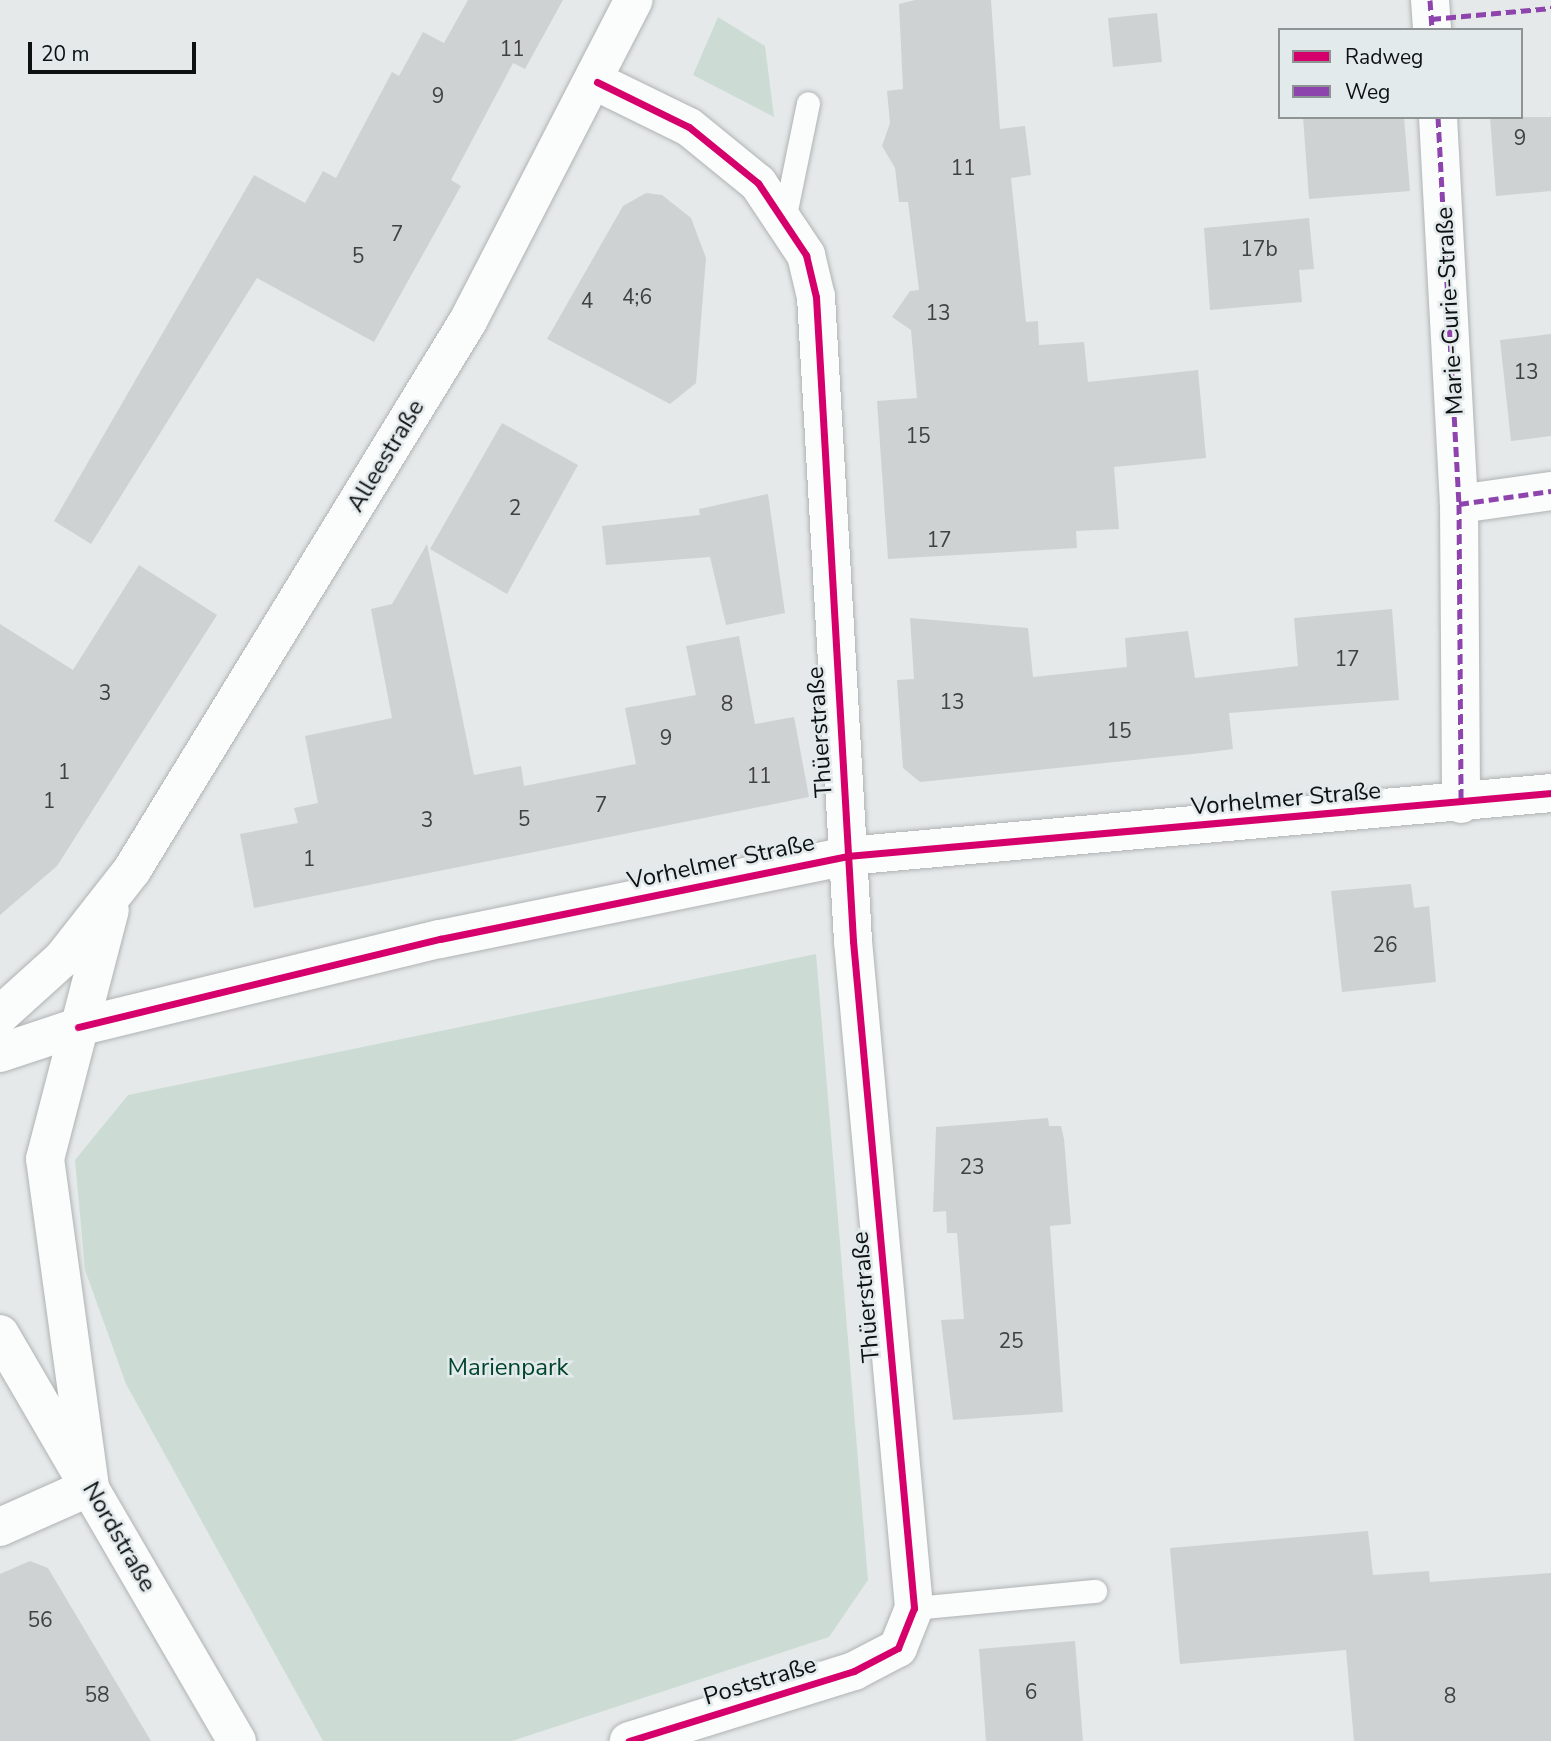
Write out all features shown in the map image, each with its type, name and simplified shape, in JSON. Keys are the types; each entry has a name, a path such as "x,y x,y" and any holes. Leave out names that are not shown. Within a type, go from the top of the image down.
{"street":[{"name":"Alleestraße","path":"0,1015 63,958 113,898 468,321 597,82 634,0"},
{"path":"1430,0 1432,28"},
{"name":"Thüerstraße","path":"597,82 689,127 724,152 785,215 806,255 816,297 847,856 914,1608 898,1648"},
{"name":"Marie-Curie-Straße","path":"1438,119 1459,504 1461,804"},
{"path":"1459,504 1551,491"},
{"name":"Vorhelmer Straße","path":"0,1053 78,1027 440,939 847,856 1461,804 1551,793"},
{"name":"Alleestraße","path":"90,1487 45,1159 113,898"},
{"name":"Nordstraße","path":"0,1334 237,1741"},
{"path":"0,1527 90,1487"},
{"name":"Poststraße","path":"629,1741 854,1671 898,1648"}],"lane":[{"path":"785,215 808,103"},
{"path":"914,1608 1095,1591"}],"green space":[{"path":"718,17 765,46 774,117 693,75"},
{"name":"Marienpark","path":"816,954 868,1580 829,1637 512,1741 323,1741 126,1384 85,1270 75,1160 128,1095"}],"building":[{"path":"468,0 563,0 525,69 513,63 451,180 461,186 374,342 257,278 91,544 54,521 254,175 305,203 323,171 336,178 392,72 399,76 423,32 444,43"},
{"path":"915,0 991,0 1000,129 1025,126 1031,175 1011,178 1026,322 1038,321 1039,345 1084,342 1088,382 1198,370 1206,458 1114,467 1119,529 1076,531 1077,548 888,559 877,401 917,398 911,330 892,317 910,291 919,290 908,202 899,202 895,168 882,146 890,123 887,91 903,89 899,4"},
{"path":"1157,13 1162,62 1113,67 1108,18"},
{"path":"1551,117 1551,191 1496,196 1490,119"},
{"path":"1303,119 1404,119 1410,191 1309,199"},
{"path":"646,193 662,195 691,218 706,258 696,383 670,404 547,339 623,206"},
{"path":"1309,218 1314,269 1299,270 1302,302 1210,310 1204,228"},
{"path":"1551,334 1551,436 1511,441 1500,340"},
{"path":"502,423 578,465 507,594 430,549"},
{"path":"768,494 785,613 726,625 710,557 606,565 602,526 700,515 699,509"},
{"path":"427,544 474,775 521,766 524,786 636,764 625,708 696,695 686,646 739,636 755,724 794,717 809,797 254,908 240,834 298,823 294,808 318,803 305,736 392,718 371,609 392,604"},
{"path":"139,565 217,615 57,866 0,915 0,624 73,670"},
{"path":"1392,609 1399,700 1229,713 1233,749 920,782 903,768 897,680 914,679 910,618 1028,628 1033,677 1127,667 1125,638 1188,631 1195,678 1298,666 1294,618"},
{"path":"1411,884 1414,908 1429,906 1436,982 1342,992 1331,891"},
{"path":"1048,1118 1049,1126 1061,1126 1064,1139 1071,1224 1050,1226 1063,1412 953,1420 941,1320 964,1319 957,1233 947,1233 946,1211 933,1212 936,1127"},
{"path":"1368,1531 1373,1575 1429,1571 1430,1582 1551,1573 1551,1741 1354,1741 1346,1650 1180,1664 1170,1548"},
{"path":"30,1561 48,1568 151,1741 0,1741 0,1574"},
{"path":"1075,1641 1083,1741 986,1741 979,1649"}],"marked path":[{"path":"1430,0 1432,28"},
{"path":"1431,19 1551,8"},
{"path":"1438,119 1459,504 1461,804"},
{"path":"1459,504 1551,491"}],"cycle path":[{"path":"597,82 689,127 758,183 806,255 816,297 853,941 914,1608 898,1648 854,1671 629,1741"},
{"path":"78,1027 440,939 847,856 1551,793"}]}
